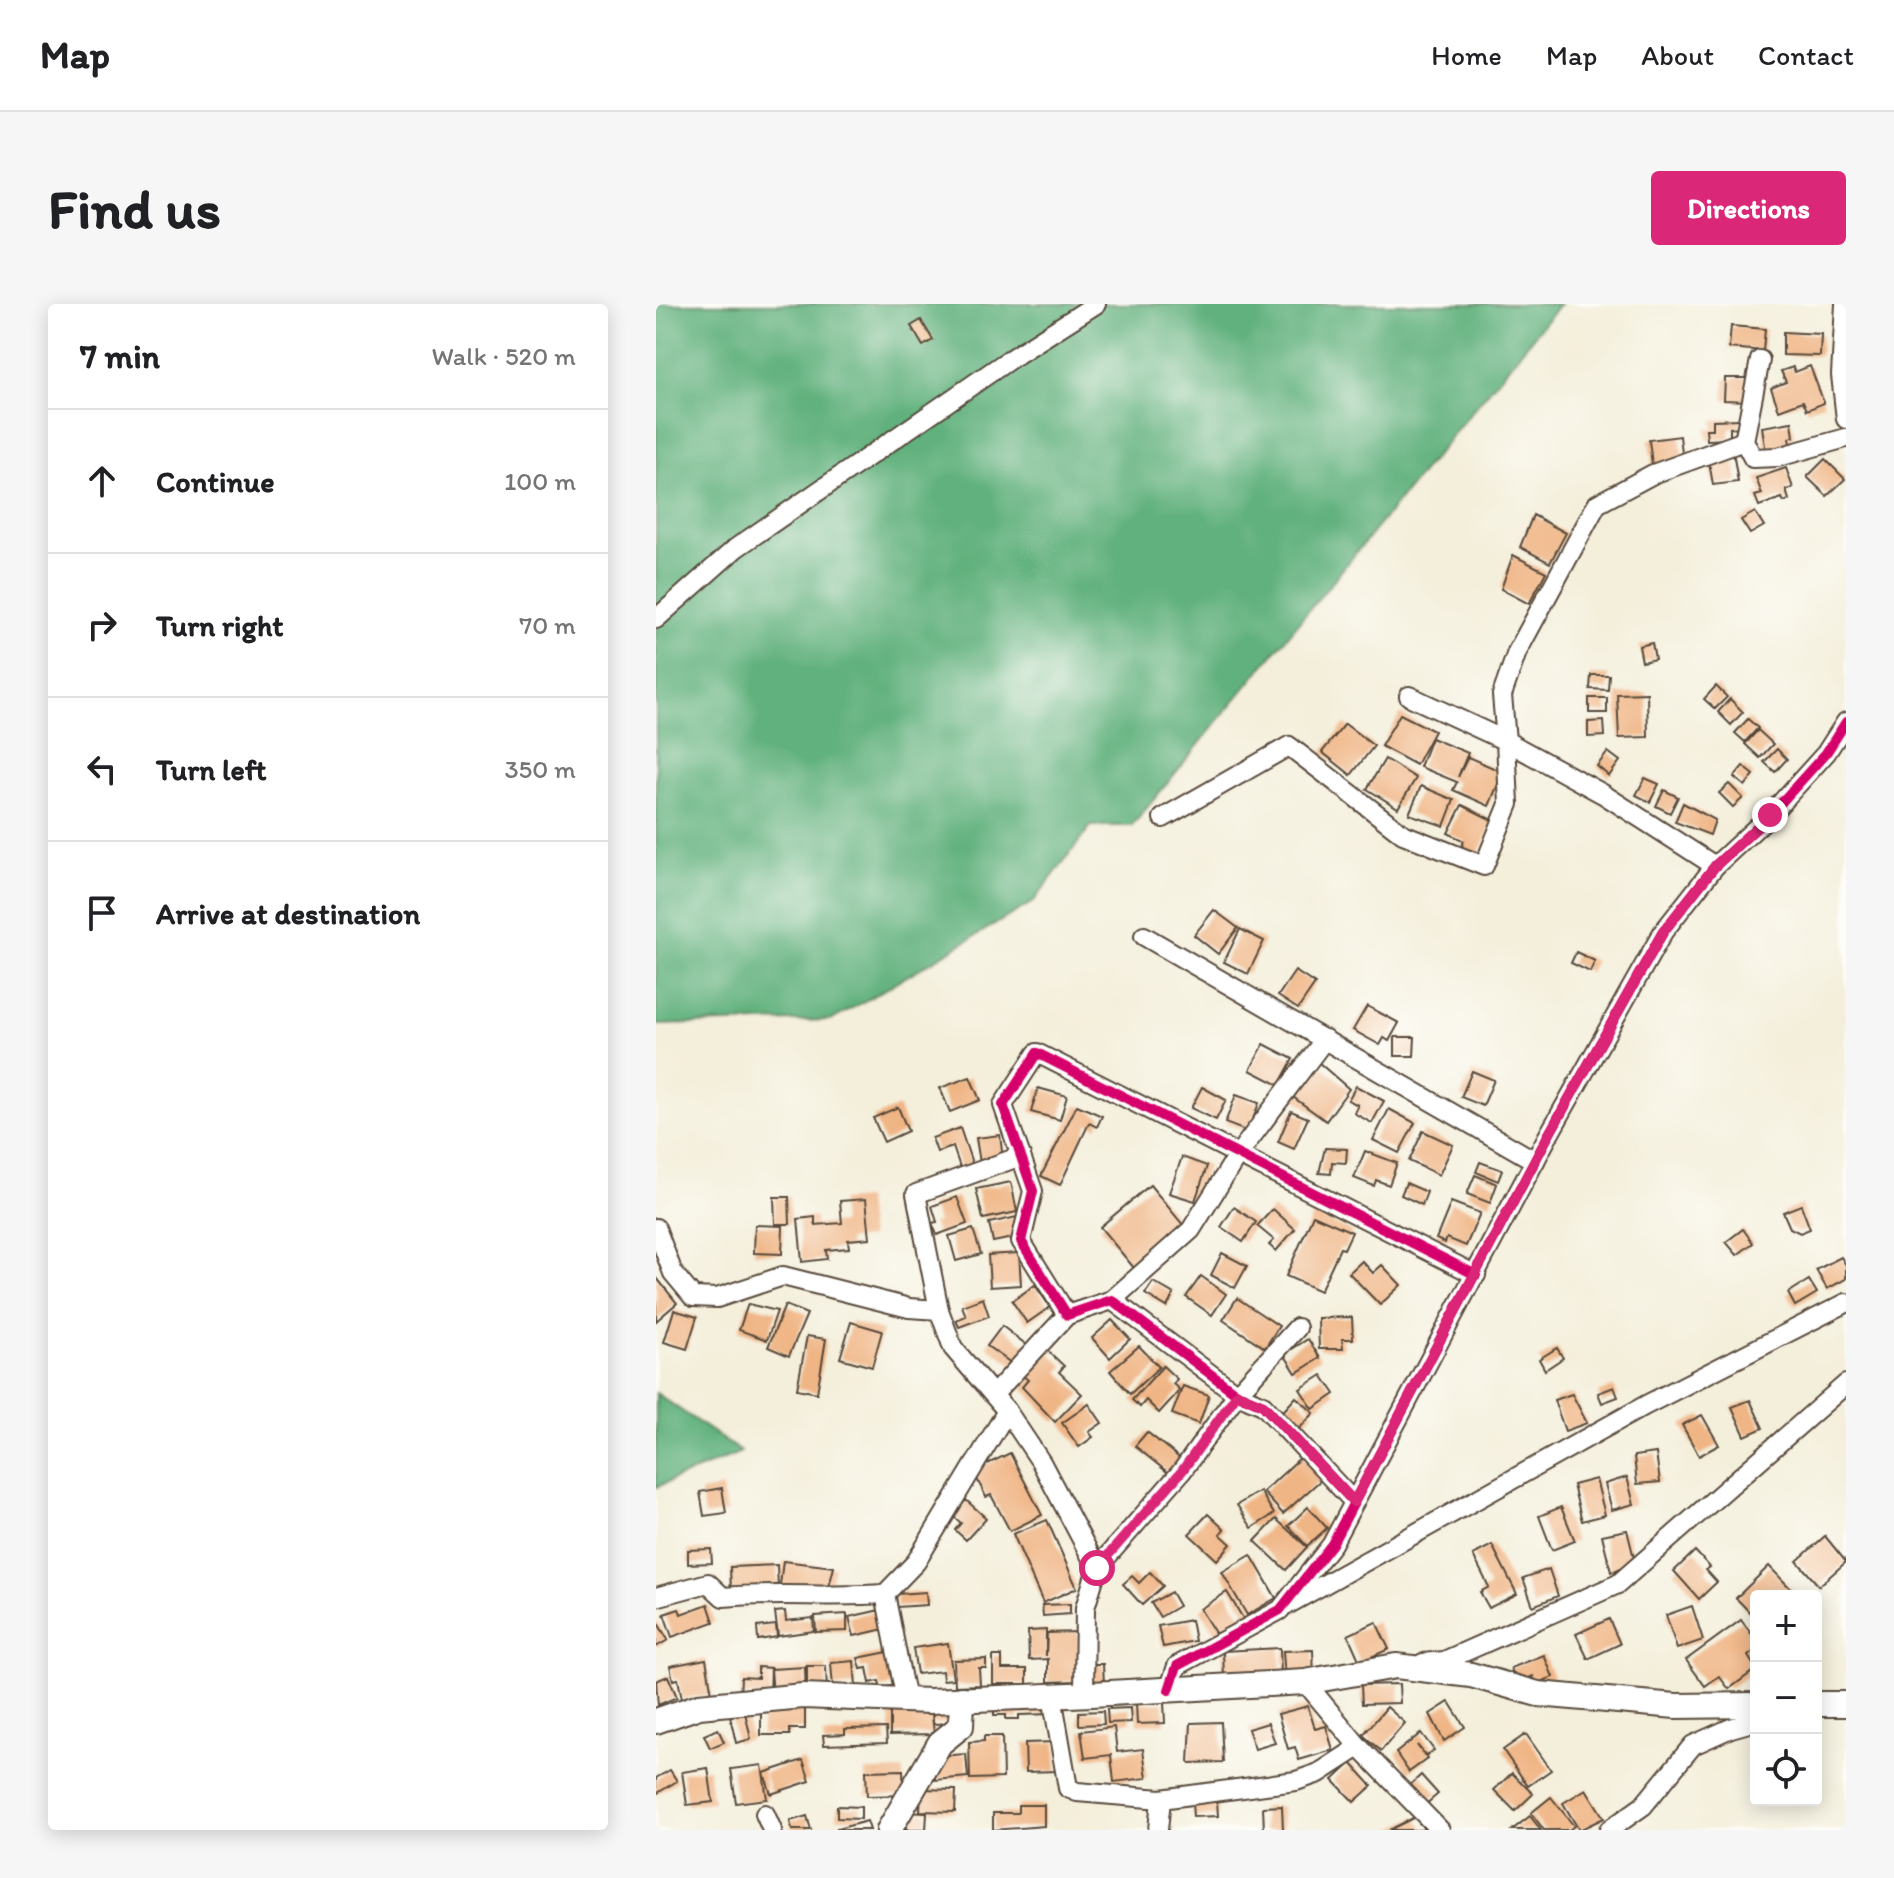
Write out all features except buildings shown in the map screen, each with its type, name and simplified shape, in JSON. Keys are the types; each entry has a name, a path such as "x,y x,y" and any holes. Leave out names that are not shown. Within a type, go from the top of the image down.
{"street":[{"path":"656,619 736,548 1010,359 1096,304"},
{"path":"1845,304 1841,375 1846,419"},
{"path":"1760,360 1744,441 1753,458 1778,457 1846,438"},
{"path":"1163,818 1289,746 1403,834 1484,866 1509,804 1502,695 1517,652 1597,504 1653,474 1744,441"},
{"path":"1409,696 1506,741 1603,794 1715,866"},
{"path":"1280,1610 1332,1544 1535,1161 1663,932 1715,866 1770,815 1826,753 1846,722"},
{"path":"1144,936 1535,1161"},
{"path":"995,1393 1067,1315 1112,1300 1191,1230 1237,1156 1325,1039"},
{"path":"1067,1315 1021,1241 1033,1191 1003,1105 1037,1053 1476,1275"},
{"path":"1021,1156 916,1194 939,1310 953,1348 995,1393 1041,1462 1097,1568"},
{"path":"656,1228 673,1273 693,1297 717,1298 783,1276 909,1308 939,1310"},
{"path":"1112,1300 1237,1394 1263,1405 1354,1502"},
{"path":"1169,1690 1177,1666 1646,1405 1846,1303"},
{"path":"1084,1694 1085,1608 1097,1568 1182,1471 1237,1394 1297,1328"},
{"path":"656,1721 699,1706 803,1696 906,1700 1169,1690 1305,1682 1444,1661 1618,1584 1846,1384"},
{"path":"656,1597 708,1583 723,1597 780,1592 850,1597 885,1594 916,1562 1007,1411"},
{"path":"885,1594 906,1700"},
{"path":"1396,1666 1471,1675 1538,1694 1676,1706 1750,1705"},
{"path":"1305,1682 1359,1747 1440,1830"},
{"path":"1052,1696 1068,1788 1077,1792 1161,1799 1296,1781 1319,1773 1359,1747"},
{"path":"889,1830 940,1743 961,1726 962,1699"},
{"path":"1609,1830 1643,1806 1693,1745 1750,1723"},
{"path":"1158,1830 1161,1799"}],"green space":[{"path":"656,304 1560,304 1132,826 1091,826 1033,902 832,1020 656,1025"},
{"path":"656,1393 741,1452 656,1487"}],"cycle path":[{"path":"1169,1690 1177,1666 1280,1610 1332,1544 1547,1138 1663,932 1715,866 1770,815 1826,753 1846,722"},
{"path":"1354,1502 1263,1405 1237,1394 1112,1300 1067,1315 1021,1241 1033,1191 1003,1105 1037,1053 1476,1275"}],"route":[{"path":"1097,1568 1182,1471 1237,1394 1263,1405 1354,1502 1448,1330 1547,1138 1663,932 1715,866 1770,815"}]}
